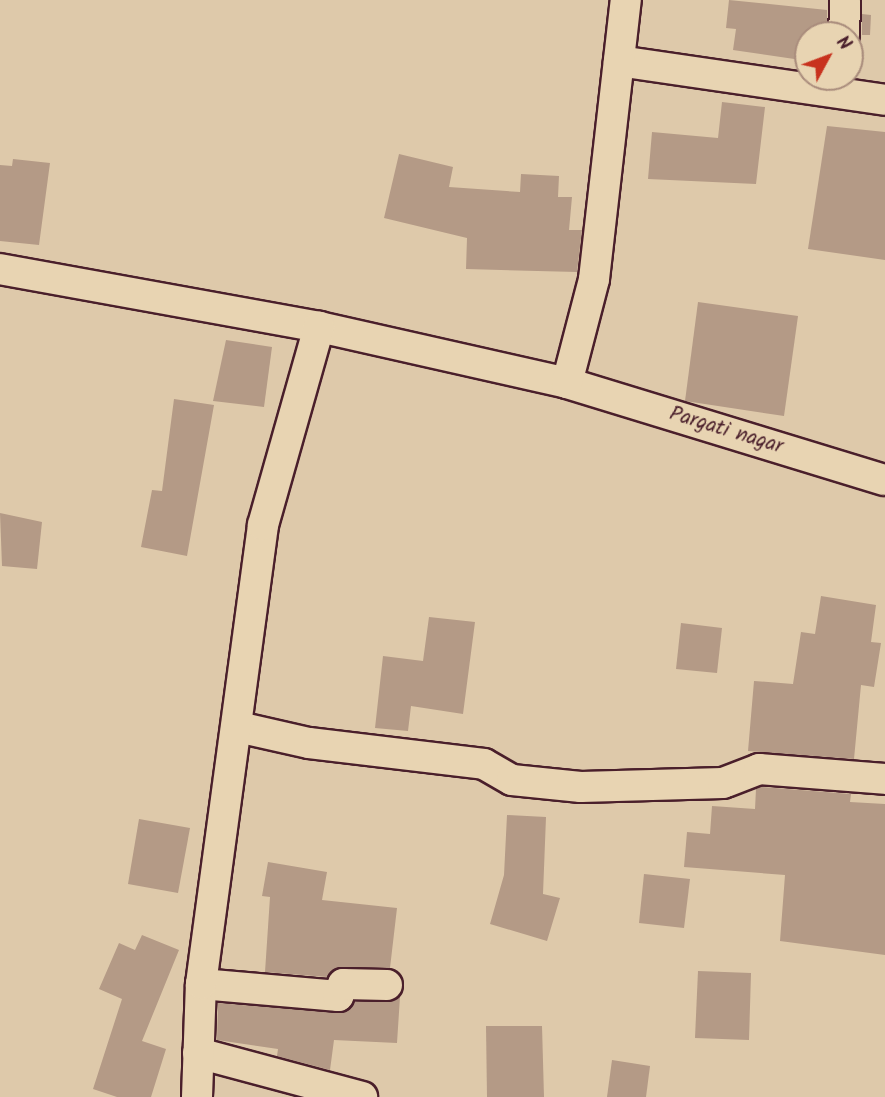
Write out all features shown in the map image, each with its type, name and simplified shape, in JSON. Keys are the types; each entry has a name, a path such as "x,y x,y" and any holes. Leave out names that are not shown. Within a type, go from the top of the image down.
{"street":[{"path":"567,383 594,279 626,0"},
{"path":"844,21 845,0"},
{"path":"619,61 794,81"},
{"path":"855,91 885,100"},
{"name":"Pargati nagar","path":"0,270 319,327 567,383 885,480"},
{"path":"197,1097 201,984 239,727 262,524 319,327"},
{"path":"239,727 309,743 484,764 512,780 581,787 723,783 760,769 885,779"},
{"path":"201,984 338,996 343,984 387,985"},
{"path":"198,1054 362,1097"}],"building":[{"path":"729,0 827,10 827,21 794,21 794,59 733,50 736,29 726,28"},
{"path":"862,14 871,15 870,35 864,35"},
{"path":"722,102 765,107 756,184 648,179 652,132 718,138"},
{"path":"827,126 885,132 885,260 808,249"},
{"path":"399,154 453,167 449,187 520,192 521,174 559,176 558,197 572,197 569,230 582,230 577,272 466,269 467,238 384,218"},
{"path":"13,159 50,163 39,245 0,241 0,165 12,166"},
{"path":"698,302 798,316 784,416 685,401"},
{"path":"226,340 272,347 264,407 213,401"},
{"path":"174,399 214,405 187,556 141,547 152,490 162,491"},
{"path":"0,513 42,522 37,569 2,566"},
{"path":"821,596 876,605 871,642 881,643 874,687 861,685 854,759 748,751 754,681 793,684 801,632 815,634"},
{"path":"429,617 475,622 463,714 411,706 408,731 375,728 383,656 423,661"},
{"path":"681,623 722,628 717,673 676,669"},
{"path":"762,787 851,794 850,802 885,804 885,955 780,941 785,875 684,867 687,832 710,834 712,806 755,809 756,789"},
{"path":"507,815 546,817 543,894 560,898 547,941 490,924 504,875"},
{"path":"139,819 190,828 178,893 128,884"},
{"path":"268,862 327,872 322,900 397,908 390,968 343,967 327,977 265,972 270,897 262,896"},
{"path":"644,874 690,879 684,928 639,923"},
{"path":"142,935 179,950 142,1041 166,1049 151,1097 117,1097 93,1089 122,999 99,989 119,943 135,950"},
{"path":"698,971 751,973 749,1040 695,1038"},
{"path":"400,997 397,1043 334,1040 330,1070 277,1056 278,1049 217,1040 218,1003 336,1013 355,1002"},
{"path":"486,1026 542,1026 544,1097 487,1097"},
{"path":"612,1060 650,1066 646,1097 607,1097"}]}
